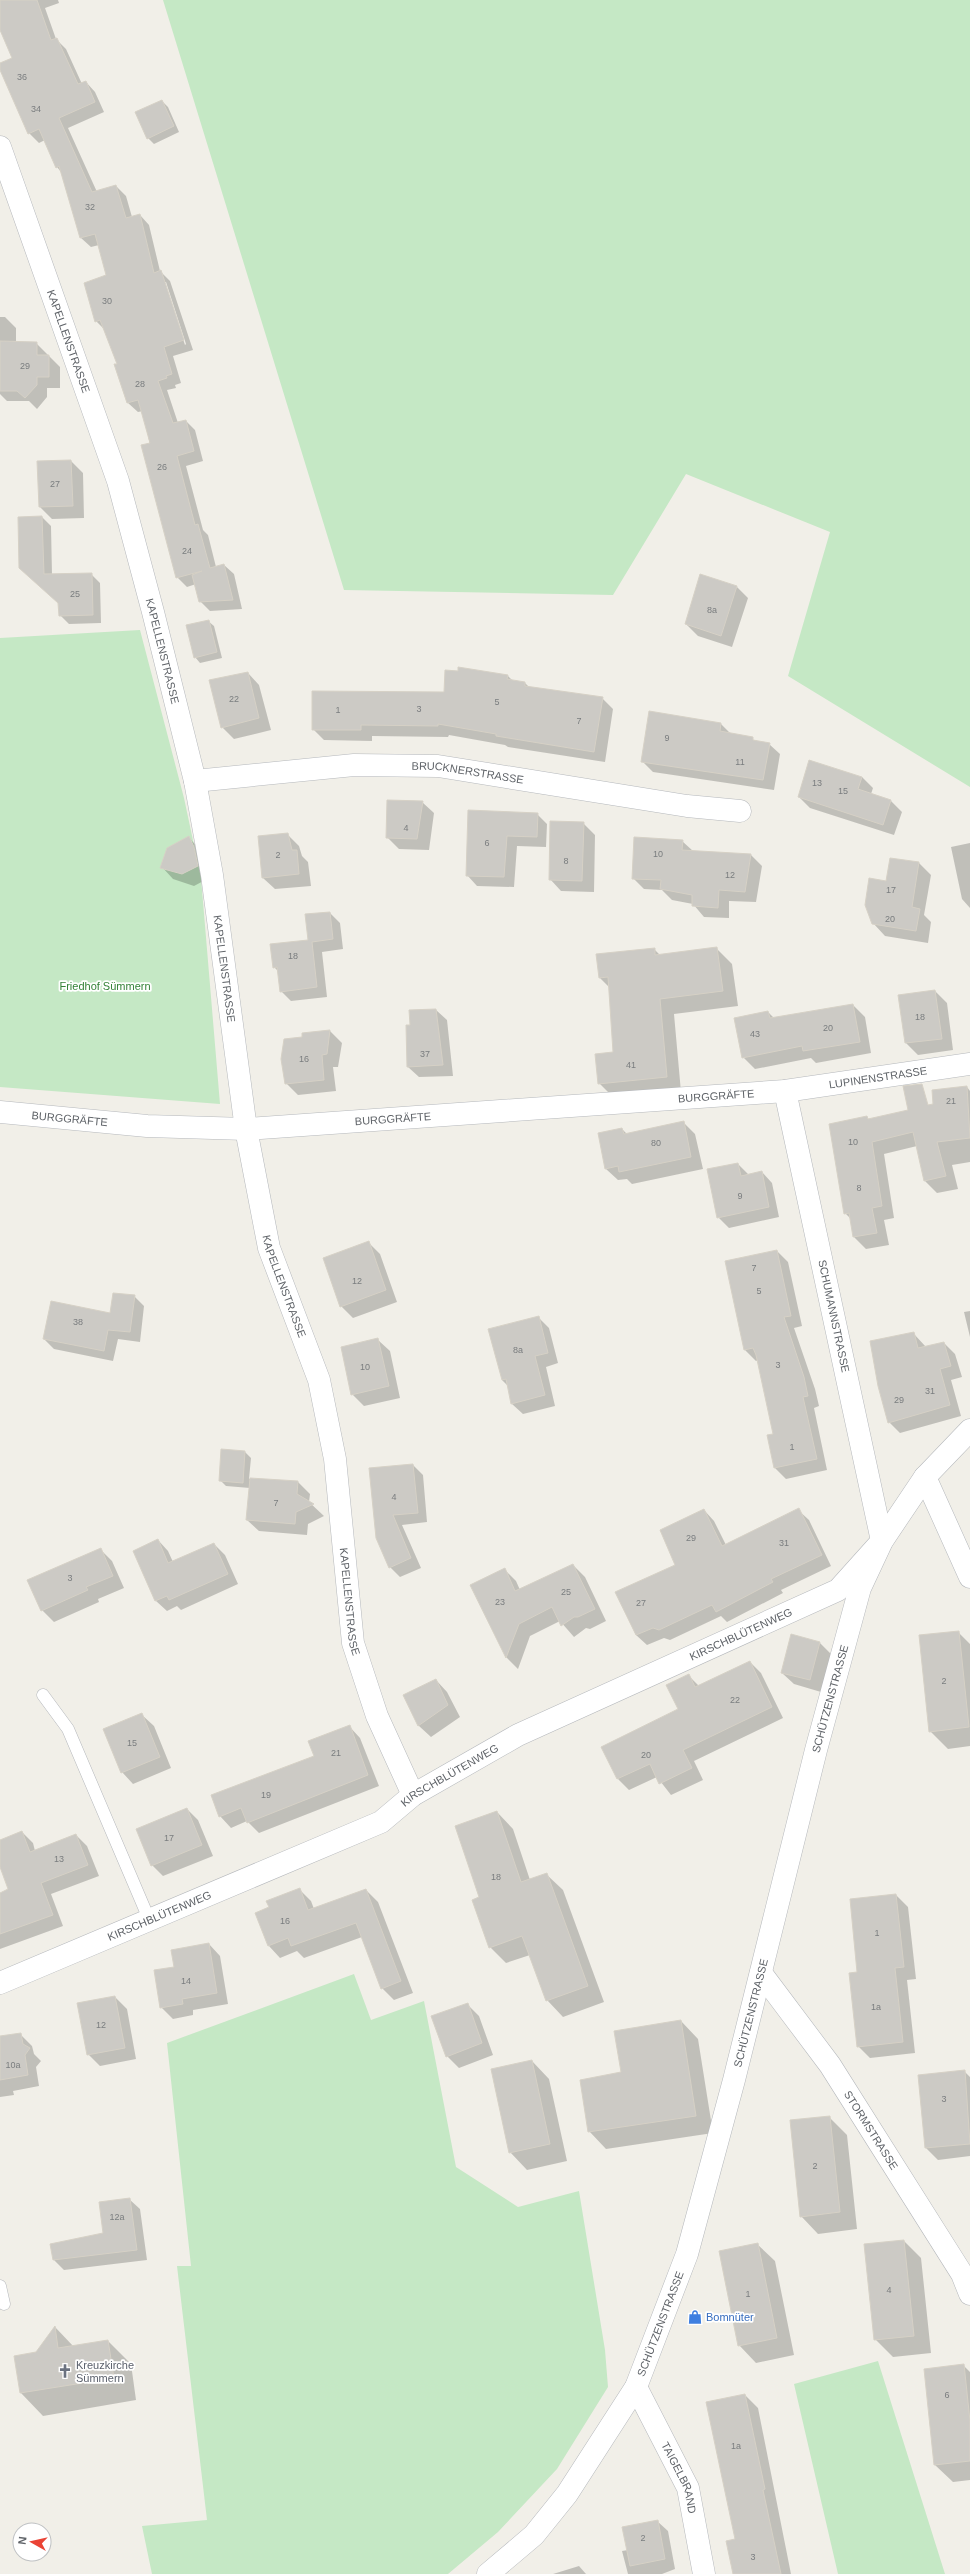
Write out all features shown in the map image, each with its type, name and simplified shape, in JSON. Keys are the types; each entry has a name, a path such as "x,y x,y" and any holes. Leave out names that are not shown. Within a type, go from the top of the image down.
{"street":[{"name":"KAPELLENSTRASSE","path":"0,147 118,481 195,781 212,875 229,984 246,1129 269,1248 319,1380 332,1444 353,1643 376,1716 413,1795"},
{"name":"BRUCKNERSTRASSE","path":"195,781 354,765 438,766 687,806 740,811"},
{"name":"LUPINENSTRASSE","path":"785,1091 970,1064"},
{"name":"BURGGRÄFTE","path":"0,1112 147,1126 246,1129 785,1091"},
{"name":"SCHUMANNSTRASSE","path":"785,1091 882,1541"},
{"name":"SCHÜTZENSTRASSE","path":"488,2574 534,2535 567,2494 636,2387 687,2254 761,1973 816,1750 860,1588 882,1541 925,1477 970,1430"},
{"path":"925,1477 970,1576"},
{"name":"KIRSCHBLÜTENWEG","path":"0,1983 382,1822 413,1795 518,1735 838,1590 882,1541"},
{"name":"STORMSTRASSE","path":"761,1973 830,2065 962,2274 970,2294"},
{"name":"TAIGELBRAND","path":"636,2387 688,2488 704,2574"}],"lane":[{"path":"43,1695 68,1729 149,1919"},
{"path":"0,2286 4,2304"}],"green space":[{"path":"163,0 970,0 970,787 788,676 830,532 686,474 613,595 344,590"},
{"name":"Friedhof Sümmern","path":"140,630 184,798 201,878 220,1104 0,1087 0,638"},
{"path":"354,1974 371,2020 424,2001 456,2167 518,2207 579,2191 605,2350 608,2387 557,2469 498,2532 448,2574 152,2574 142,2526 207,2520 177,2266 191,2266 167,2043"},
{"path":"878,2361 945,2574 838,2574 794,2384"}],"building":[{"path":"0,0 37,0 51,40 57,38 78,84 86,81 95,102 59,118 92,192 116,185 126,218 140,214 154,273 161,270 184,340 164,347 172,374 166,376 167,378 158,381 173,423 186,420 194,451 177,456 195,525 198,524 210,568 224,564 233,600 199,602 192,575 202,571 176,578 141,445 150,443 138,400 127,403 114,364 117,364 100,320 95,322 84,283 106,275 95,234 80,238 59,166 56,168 39,129 28,134 0,70 0,63 12,58 0,30"},
{"path":"162,100 174,126 147,139 135,112"},
{"path":"0,341 37,342 37,355 49,355 49,377 37,377 37,385 25,398 17,391 0,391"},
{"path":"71,460 73,506 39,507 37,461"},
{"path":"42,516 44,574 92,573 93,615 59,616 58,603 19,568 18,517"},
{"path":"700,574 737,586 721,636 685,624"},
{"path":"209,620 217,652 194,658 186,625"},
{"path":"458,667 508,675 507,679 525,682 525,686 603,697 594,752 496,736 496,734 438,724 438,726 361,725 361,730 312,730 312,691 444,692 445,670 458,671"},
{"path":"248,672 259,718 221,728 209,680"},
{"path":"649,711 721,723 720,731 753,737 753,740 770,743 763,780 641,762"},
{"path":"809,760 862,777 858,789 891,800 883,825 798,797"},
{"path":"387,800 423,801 417,839 386,838"},
{"path":"468,810 538,813 537,837 507,836 504,877 466,876"},
{"path":"550,821 584,822 582,881 549,880"},
{"path":"288,833 292,850 297,850 299,874 262,878 258,836"},
{"path":"189,836 194,847 198,866 182,874 160,868 167,848"},
{"path":"634,837 683,840 682,850 751,854 745,892 719,890 718,908 692,906 692,895 660,889 661,880 632,879"},
{"path":"890,858 919,862 912,907 920,909 916,931 872,924 865,905 869,878 886,881"},
{"path":"330,912 333,939 312,942 317,987 280,992 277,967 273,968 270,944 308,940 305,914"},
{"path":"717,947 723,991 660,999 667,1077 598,1084 595,1054 613,1052 608,977 599,978 596,954 655,948 655,955"},
{"path":"935,990 942,1039 905,1043 898,995"},
{"path":"853,1004 860,1042 803,1051 802,1046 742,1058 734,1018 768,1011 770,1018"},
{"path":"436,1009 443,1065 407,1067 406,1025 410,1025 409,1010"},
{"path":"330,1030 327,1054 322,1055 324,1080 285,1084 281,1059 284,1039 302,1037 302,1033"},
{"path":"922,1084 928,1105 933,1104 932,1090 967,1086 970,1138 937,1142 946,1176 924,1181 913,1132 872,1142 882,1206 872,1208 877,1233 853,1237 849,1213 844,1214 829,1124 867,1116 868,1119 908,1110 903,1086"},
{"path":"684,1121 691,1157 619,1172 618,1166 605,1169 598,1133 622,1128 624,1134"},
{"path":"738,1163 741,1176 762,1171 769,1207 717,1218 707,1169"},
{"path":"369,1241 386,1290 340,1307 323,1258"},
{"path":"777,1250 791,1316 784,1317 804,1377 808,1396 803,1397 817,1459 774,1468 767,1435 773,1434 756,1355 753,1348 744,1350 725,1261"},
{"path":"113,1293 135,1295 130,1332 108,1330 104,1351 43,1339 51,1301 110,1313"},
{"path":"539,1316 548,1353 535,1356 545,1395 511,1404 506,1379 502,1380 488,1329"},
{"path":"914,1332 918,1348 944,1342 951,1366 940,1369 950,1405 888,1423 878,1386 870,1341"},
{"path":"378,1338 389,1386 351,1395 341,1347"},
{"path":"221,1449 245,1451 243,1483 219,1481"},
{"path":"413,1464 418,1513 393,1515 411,1558 389,1568 376,1538 369,1468"},
{"path":"250,1478 298,1481 297,1494 314,1504 296,1512 295,1524 246,1520"},
{"path":"799,1508 822,1555 771,1579 773,1582 716,1612 712,1605 659,1630 653,1628 636,1635 615,1592 675,1565 660,1530 704,1509 722,1546"},
{"path":"158,1539 168,1563 214,1543 228,1574 169,1600 167,1596 155,1601 133,1551"},
{"path":"101,1548 113,1576 86,1587 88,1590 41,1611 27,1580"},
{"path":"573,1564 595,1609 578,1617 574,1617 561,1626 552,1607 519,1624 506,1658 470,1585 505,1568 515,1591"},
{"path":"959,1631 969,1727 929,1732 919,1635"},
{"path":"791,1634 820,1642 810,1680 781,1673"},
{"path":"750,1661 772,1707 683,1750 692,1768 659,1784 650,1764 617,1779 601,1747 678,1709 666,1685 689,1674 695,1687"},
{"path":"436,1679 448,1705 418,1726 403,1695"},
{"path":"142,1713 160,1757 121,1773 103,1729"},
{"path":"350,1725 368,1775 247,1823 241,1808 219,1817 211,1795 314,1756 308,1741"},
{"path":"187,1808 202,1845 151,1866 136,1829"},
{"path":"497,1811 521,1882 547,1873 588,1986 546,2001 522,1936 489,1948 472,1900 479,1897 455,1826"},
{"path":"22,1831 30,1852 76,1834 88,1865 41,1883 53,1915 0,1934 0,1893 8,1889 0,1867 0,1840"},
{"path":"300,1888 308,1910 366,1889 401,1981 381,1989 356,1923 291,1946 288,1938 268,1946 255,1913 269,1907 266,1901"},
{"path":"896,1894 904,1967 895,1968 903,2042 857,2047 849,1973 857,1972 850,1899"},
{"path":"209,1943 217,1993 182,1999 183,2004 160,2008 154,1970 174,1967 171,1950"},
{"path":"115,1996 125,2048 87,2055 77,2003"},
{"path":"468,2003 482,2043 446,2057 431,2016"},
{"path":"681,2020 696,2116 588,2132 580,2080 621,2072 614,2031"},
{"path":"21,2033 23,2044 30,2048 25,2055 28,2075 0,2080 0,2036"},
{"path":"532,2060 550,2144 509,2153 491,2069"},
{"path":"965,2070 970,2144 925,2148 918,2075"},
{"path":"830,2116 840,2212 800,2217 790,2120"},
{"path":"130,2198 137,2250 53,2260 50,2244 103,2233 99,2202"},
{"path":"904,2240 914,2336 874,2340 864,2244"},
{"path":"758,2243 777,2338 738,2346 719,2251"},
{"name":"Kreuzkirche Sümmern","path":"55,2326 58,2348 108,2340 114,2378 20,2393 14,2356 36,2352"},
{"path":"964,2364 970,2421 970,2461 934,2465 924,2369"},
{"path":"745,2394 781,2574 733,2574 726,2541 735,2539 706,2402"},
{"path":"658,2520 665,2559 630,2566 622,2527"}],"place":[{"name":"Bomnüter","path":"695,2317"},
{"name":"Kreuzkirche Sümmern","path":"65,2371"}]}
